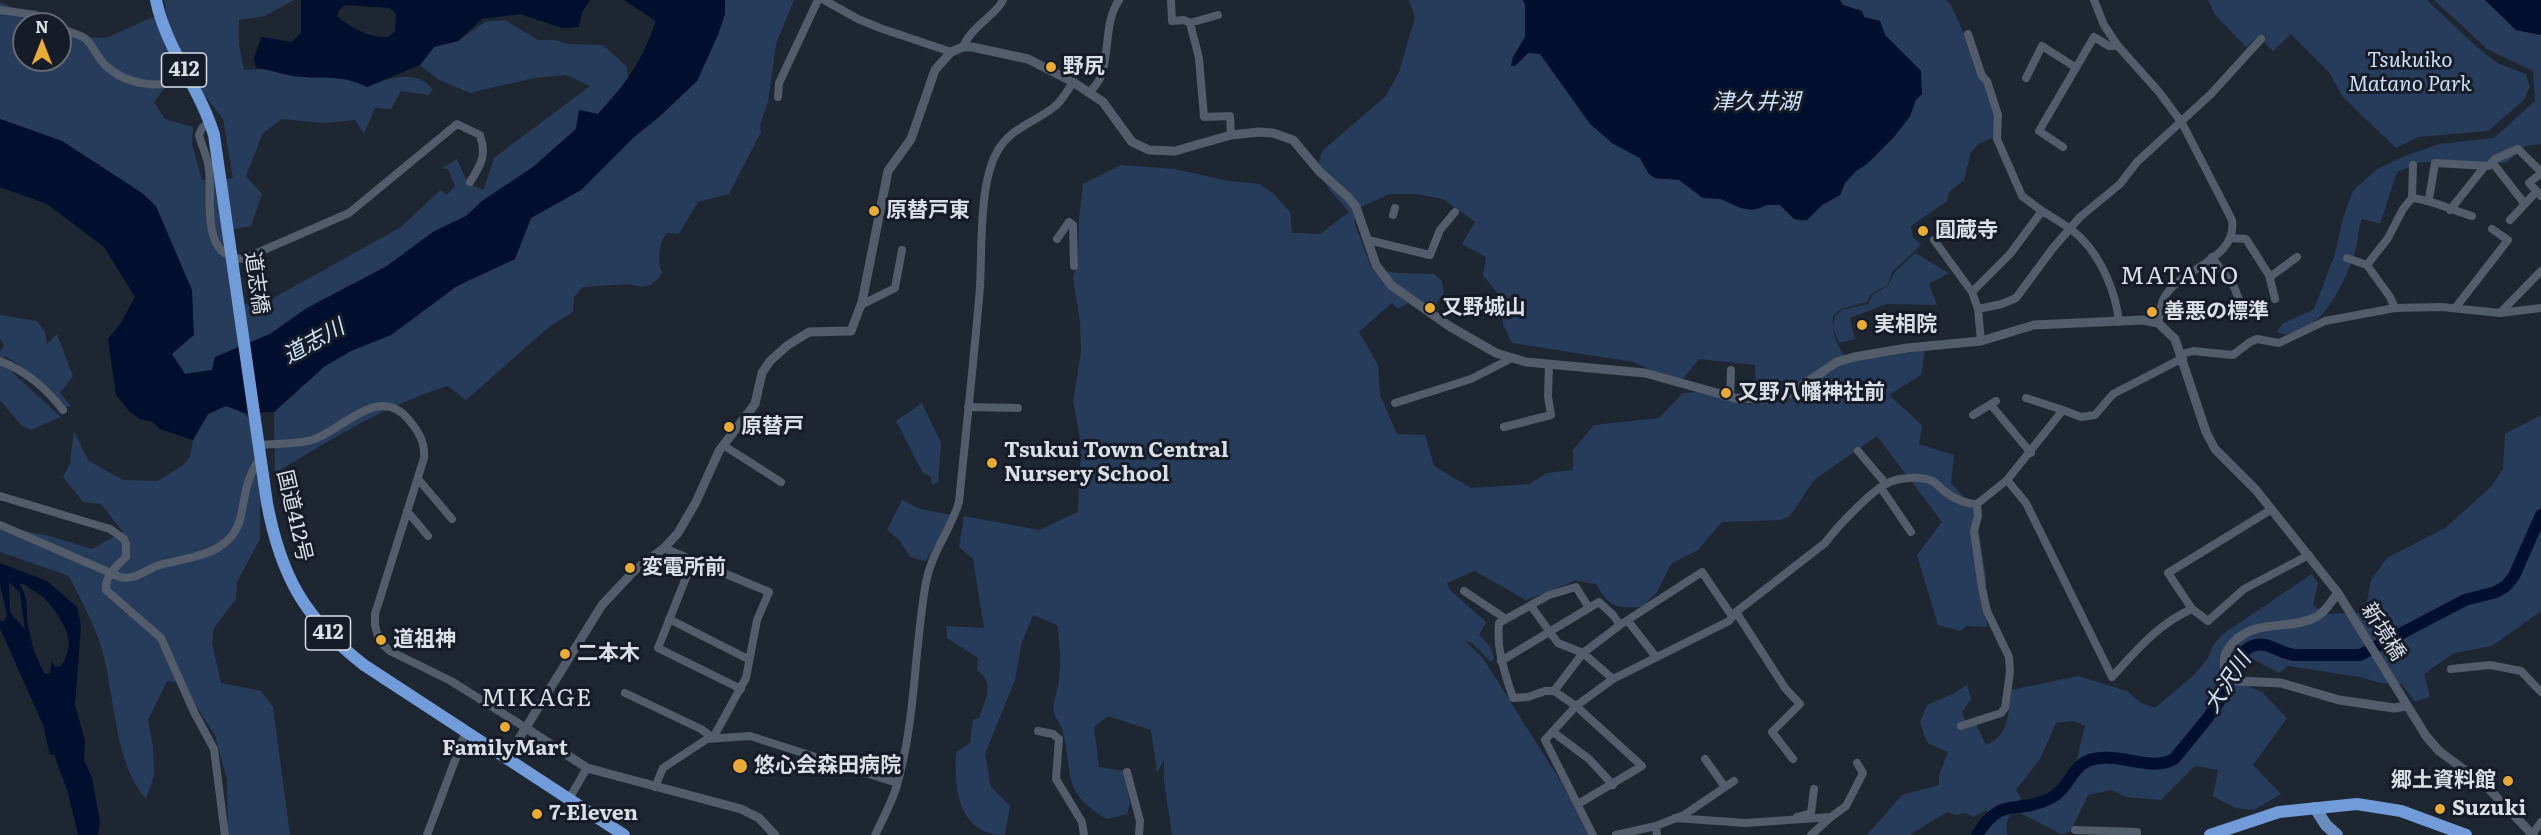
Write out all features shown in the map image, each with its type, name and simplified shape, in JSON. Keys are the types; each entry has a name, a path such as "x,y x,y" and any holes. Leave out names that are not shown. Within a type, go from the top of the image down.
{"highway":[{"name":"412","path":"156,0 165,32 210,122"},
{"name":"道志橋","path":"210,122 215,139 257,432"},
{"name":"国道412号","path":"257,432 267,503 276,543 285,571 305,607 350,654 624,835"},
{"path":"2210,835 2266,815 2357,804 2386,808 2419,817 2466,835"}],"main road":[{"path":"2315,808 2326,825 2337,835"}],"street":[{"path":"778,97 780,83 818,0"},
{"path":"824,0 858,19 951,52"},
{"path":"963,47 968,35 1000,6 1003,0"},
{"path":"1090,92 1100,78 1110,24 1119,0"},
{"path":"1171,0 1173,21 1190,23 1218,15"},
{"path":"507,758 602,605 634,571 672,541 685,522 723,445 754,404 762,373 775,355 809,332 851,331 861,305 888,171 911,139 935,70 951,52 963,47 984,49 1028,59 1090,92 1111,110 1132,142 1149,150 1175,151 1231,135 1273,133 1293,140 1320,172 1356,207 1376,265 1391,285 1449,326 1496,352 1512,358 1549,364 1646,373 1730,397 1762,399 1791,393 1837,362 1854,357 1907,348 1981,341 2034,325 2142,320 2158,323 2165,295 2183,277 2225,248 2231,238 2233,224 2230,214 2182,123 2159,92 2118,46 2104,25 2094,0"},
{"path":"1190,23 1199,58 1204,117 1230,116 1231,135"},
{"path":"72,34 88,41 106,66 121,75 160,86 177,82 187,75"},
{"path":"1968,34 1979,70 1994,99 1998,115 1997,139 2022,196 2070,229 2093,252 2117,300 2119,322"},
{"path":"2063,147 2039,131 2094,37 2109,46 2118,46"},
{"path":"1978,309 2002,304 2016,298 2080,217 2120,184 2137,162 2182,123 2261,39"},
{"path":"2026,78 2042,46 2075,67"},
{"path":"875,835 897,783 915,686 930,565 942,536 956,514 959,502 980,287 984,202 990,170 996,153 1006,139 1019,127 1053,108 1073,82"},
{"path":"210,122 202,128 199,135 207,154 210,174 209,214 215,241 223,254 232,259 243,259 349,213 457,124 480,135 483,144 484,159 470,182"},
{"path":"2450,210 2488,164 2518,149 2541,172 2529,183 2539,194 2524,203 2510,220"},
{"path":"2429,199 2435,163 2488,164 2524,203"},
{"path":"2367,265 2388,238 2403,209 2412,198 2413,165"},
{"path":"2412,198 2429,199 2450,210 2472,216"},
{"path":"1972,292 2010,254 2042,211"},
{"path":"1368,240 1430,255 1440,230 1455,212"},
{"path":"1058,239 1069,222 1073,225 1074,266"},
{"path":"2456,307 2508,240 2492,229"},
{"path":"2231,238 2246,239 2270,277 2275,298"},
{"path":"1934,240 1972,292 1978,309 1981,341"},
{"path":"861,305 895,288 902,250"},
{"path":"2212,257 2234,287 2246,316"},
{"path":"2270,277 2297,257"},
{"path":"2347,258 2367,265 2390,297 2395,308"},
{"path":"2500,313 2541,271"},
{"path":"2026,398 2081,417 2095,415 2113,394 2193,351 2234,355 2257,339 2279,344 2325,321 2395,308 2456,307 2500,313 2541,308"},
{"name":"新境橋","path":"2158,323 2175,339 2183,356 2206,432 2215,449 2272,509 2309,555 2338,595 2426,736 2439,751 2485,785 2532,835"},
{"path":"1395,403 1471,379 1512,358"},
{"path":"0,361 23,371 45,388 63,410"},
{"path":"1504,428 1551,415 1548,396 1549,364"},
{"path":"1730,397 1731,370"},
{"path":"1973,415 1994,403 2031,453"},
{"path":"0,525 111,573 133,578 158,565 203,556 222,545 240,523 246,482 260,451 315,439 368,410 382,405 392,405 407,417 422,440 424,458 375,614 379,641 390,651 451,681 587,768 741,809 759,818 775,835"},
{"path":"968,407 1018,408"},
{"path":"1593,835 1545,740 1576,706 1613,679 1729,621 1734,614 1825,543 1836,528 1884,486 1907,479 1925,480 1935,482 1952,496 1970,504 1977,504 2007,480 2031,453 2063,410"},
{"path":"723,445 781,482"},
{"path":"1858,451 1884,486 1911,532"},
{"path":"418,479 452,519"},
{"path":"2007,480 2026,503 2112,677 2156,632 2178,615 2192,609"},
{"path":"0,496 106,527 124,539 126,557 108,578 106,590 161,638 194,712 214,750 225,835"},
{"path":"1961,726 2001,713 2005,708 2010,672 2009,657 1987,610 1982,588 1974,531 1978,516 1977,504"},
{"path":"2272,509 2168,573 2192,609 2208,621 2244,589 2309,555"},
{"path":"407,511 428,536"},
{"path":"655,787 663,768 712,738 741,689 746,678 757,620 769,592 664,548"},
{"path":"693,560 658,648 741,689"},
{"path":"1554,691 1583,653 1702,572 1785,688 1800,704 1772,732 1793,759"},
{"path":"1578,804 1642,766 1576,706 1554,691 1514,698 1501,661 1498,635 1499,623 1549,595 1576,586 1589,608"},
{"path":"1464,591 1506,619"},
{"path":"2338,595 2325,610 2306,621 2248,630 2224,656 2225,673 2236,681 2281,683 2339,700 2394,708 2407,706"},
{"path":"1501,661 1599,602 1624,623 1656,657"},
{"path":"1531,606 1558,643 1583,653 1613,679"},
{"path":"669,619 748,659"},
{"path":"2451,669 2490,665 2521,671 2541,692"},
{"path":"626,693 701,729 712,738 754,736 897,783"},
{"path":"427,835 466,731"},
{"path":"1038,731 1053,734 1059,739 1056,779 1082,822 1084,835"},
{"path":"1553,732 1589,759 1612,785"},
{"path":"1705,759 1725,787"},
{"path":"1811,835 1846,806 1863,773 1857,763"},
{"path":"569,799 587,768"},
{"path":"1127,772 1140,821 1139,835"},
{"path":"1616,835 1656,826 1684,815 1734,781"},
{"path":"1790,821 1811,813 1814,789"},
{"path":"1675,818 1746,824 1831,817"},
{"path":"2532,835 2541,822"},
{"path":"1656,826 1657,835"},
{"path":"2075,830 2136,832 2137,835"}],"green space":[{"path":"164,0 294,0 265,16 239,20 239,45 244,70 270,69 290,75 315,78 348,78 367,87 393,78 411,77 426,83 433,90 428,95 401,91 391,109 375,108 364,134 355,120 324,123 282,119 263,133 246,176 262,194 251,226 225,231 242,305 270,300 401,227 441,190 447,195 455,186 448,169 442,168 457,159 467,182 483,190 495,157 590,86 566,75 534,78 470,93 439,80 420,65 434,47 458,41 485,22 505,20 538,40 603,45 626,66 629,78 598,114 579,110 576,129 533,167 482,201 466,216 433,232 387,266 307,308 270,334 215,357 212,370 185,374 172,354 142,193 62,141 0,119 0,2 22,12 12,12 12,72 72,72 72,35 77,37 106,38 153,17 168,20","holes":["182,66 223,119 233,178 202,180 192,144 193,127 165,119 154,102"]},
{"path":"725,0 794,0 776,44 768,102 760,125 761,132 729,194 698,202 679,234 667,233 664,237 660,252 662,272 658,279 650,285 641,287 629,284 583,287 574,297 573,312 549,327 466,400 448,386 425,394 359,424 275,473 274,412 325,366 353,350 391,335 457,286 515,259 531,218 581,190 634,137 697,81 725,14"},
{"path":"1409,0 1523,0 1525,37 1513,57 1511,66 1515,66 1528,53 1540,53 1577,105 1612,143 1640,158 1649,174 1655,178 1679,180 1741,208 1758,209 1767,205 1780,205 1794,219 1800,221 1807,220 1822,205 1840,195 1845,183 1856,171 1867,164 1894,137 1910,116 1921,71 1885,35 1880,21 1864,17 1862,11 1843,5 1840,0 1946,0 1951,5 1969,45 1978,73 1991,97 1995,118 1994,137 1979,144 1971,152 1964,180 1949,192 1947,201 1911,226 1913,237 1921,245 1892,272 1888,285 1871,294 1867,302 1841,309 1833,316 1833,329 1836,340 1849,362 1925,350 1921,375 1889,395 1922,425 1919,444 1954,455 1951,483 1975,509 1986,576 1987,627 1967,626 1960,631 1938,625 1917,555 1942,522 1877,436 1814,480 1790,516 1781,520 1722,522 1698,550 1671,564 1657,592 1642,607 1615,605 1605,598 1596,584 1575,581 1526,600 1475,571 1447,583 1450,590 1486,622 1479,635 1490,646 1494,658 1491,662 1473,644 1464,640 1483,658 1561,782 1589,835 1172,835 1164,781 1164,760 1157,773 1151,730 1108,716 1094,727 1099,767 1124,771 1130,803 1127,814 1107,819 1082,800 1071,780 1062,729 1055,716 1054,708 1060,666 1057,625 1033,615 1022,642 1015,680 985,754 991,787 1010,806 1005,835 989,833 977,827 968,818 958,794 956,752 970,743 973,720 979,718 988,686 983,675 977,670 978,658 947,638 946,626 984,628 973,559 959,547 964,516 1039,530 1078,512 1081,444 1073,401 1081,352 1080,322 1073,278 1078,260 1083,184 1121,165 1175,169 1228,181 1260,184 1274,194 1290,212 1292,233 1320,234 1349,212 1331,191 1322,176 1319,168 1323,150 1386,96 1399,72 1415,17","holes":["1390,194 1416,194 1443,199 1475,222 1462,244 1486,257 1483,275 1507,305 1502,310 1503,324 1512,343 1634,362 1650,370 1682,380 1699,359 1755,365 1756,397 1751,405 1697,392 1683,393 1659,418 1594,425 1573,450 1573,470 1547,473 1529,484 1471,488 1434,466 1425,435 1397,434 1380,395 1378,365 1359,332 1392,303 1398,309 1417,298 1432,310 1444,293 1442,281 1434,274 1398,273 1372,269 1354,222 1361,207"]},
{"name":"Tsukuiko Matano Park","path":"2208,0 2427,0 2478,48 2499,64 2526,74 2530,87 2523,101 2488,131 2418,137 2396,148 2343,97 2329,72 2291,34 2273,51 2258,36 2246,47 2215,15"},
{"path":"2434,0 2485,0 2516,30 2541,35 2541,144 2526,146 2506,163 2421,162 2397,172 2380,224 2362,219 2349,269 2328,307 2308,325 2285,335 2277,332 2282,324 2314,309 2335,254 2343,218 2353,191 2377,169 2439,144 2494,138 2535,101 2533,71 2487,49"},
{"path":"1915,253 1949,273 1929,284 1937,305 1887,304 1850,318 1855,339 1839,343 1833,328 1835,316 1842,310 1868,304 1872,295 1888,286 1894,273"},
{"path":"0,315 37,321 45,332 47,344 57,334 73,376 60,393 71,406 66,407 45,385 13,361 5,356 0,359 0,352 4,346 0,339"},
{"path":"0,361 61,417 31,430 21,425 0,400"},
{"path":"922,403 941,443 938,482 932,485 931,477 923,473 896,421"},
{"path":"226,406 244,413 253,423 260,490 260,539 237,582 236,599 214,628 212,643 221,683 261,691 273,707 290,835 228,835 227,780 215,735 181,683 167,681 148,720 153,747 154,775 146,799 135,784 121,746 100,643 90,617 69,576 0,552 0,526 50,536 92,549 123,532 101,504 83,502 63,477 70,463 74,431 88,460 101,468 123,480 158,481 183,465 190,457 193,440 208,414"},
{"path":"2541,415 2541,611 2492,646 2454,653 2424,674 2430,697 2415,702 2402,684 2380,683 2360,677 2288,666 2279,673 2253,659 2243,669 2241,683 2262,692 2287,718 2253,765 2281,794 2254,810 2235,808 2213,796 2218,770 2195,766 2161,800 2126,797 2111,790 2088,795 2070,832 2061,834 2020,813 2028,800 2056,799 2075,776 2085,726 2074,721 2056,723 2040,759 2016,790 2021,798 2008,820 2008,835 1984,835 1989,828 1987,810 1973,817 1965,813 1957,815 1947,812 1909,835 1867,835 1902,795 1939,785 1939,776 1948,752 1927,743 1920,722 1927,705 1967,685 1971,699 1962,712 1968,728 1976,724 1986,745 1994,741 2004,729 2011,690 2078,676 2127,691 2141,703 2155,708 2195,674 2208,658 2213,645 2224,633 2312,574 2318,583 2313,605 2325,614 2365,613 2371,580 2387,558 2445,528 2491,487 2503,469 2505,434"},
{"path":"902,500 920,509 952,515 926,561 910,557 900,541 887,530"}],"water":[{"path":"301,0 590,0 582,12 579,27 562,28 520,14 482,19 458,41 434,47 420,65 367,87 339,78 293,76 256,68 254,58 261,37 292,42 301,33","holes":["345,5 390,8 396,14 395,31 388,37 374,36 361,31 337,16 339,10"]},
{"name":"道志川","path":"624,0 725,0 725,14 718,35 697,81 634,137 581,190 531,218 515,259 457,286 391,335 353,350 325,366 274,412 244,413 226,406 208,414 193,440 160,429 152,422 140,419 130,412 116,395 108,339 121,323 135,297 104,247 47,204 0,187 0,119 62,141 142,193 156,206 192,290 194,335 172,354 185,374 212,370 215,357 270,334 307,308 387,266 433,232 466,216 482,201 533,167 576,129 579,110 598,114 633,71 656,21"},
{"name":"津久井湖","path":"1523,0 1840,0 1843,5 1862,11 1864,17 1880,21 1885,35 1921,71 1922,94 1916,100 1910,116 1894,137 1867,164 1856,171 1845,183 1840,195 1822,205 1807,220 1794,219 1780,205 1767,205 1753,210 1741,208 1720,199 1703,198 1679,180 1655,178 1649,174 1640,158 1612,143 1590,124 1540,54 1528,53 1515,66 1511,66 1513,57 1525,37"},
{"path":"2485,0 2541,0 2541,35 2516,30"},
{"path":"0,563 47,581 77,607 81,625 75,705 85,741 84,760 92,778 100,822 98,835 78,835 68,793 54,754 50,755 43,725 0,628 0,620 3,622 7,616 0,585","holes":["9,582 20,593 25,630 10,612","19,584 24,584 51,605 67,633 68,652 61,666 55,667 52,661 50,673 45,674 35,652 28,624 25,594"]}],"waterway":[{"name":"大沢川","path":"1977,835 1994,814 2010,808 2039,803 2057,794 2076,770 2087,761 2116,758 2156,764 2174,759 2216,706 2236,664 2242,654 2252,646 2269,646 2295,655 2360,655 2465,600 2496,592 2506,586 2514,576 2541,515"}],"place":[{"name":"野尻","path":"1051,67"},
{"name":"原替戸東","path":"874,211"},
{"name":"圓蔵寺","path":"1923,231"},
{"name":"又野城山","path":"1430,308"},
{"name":"善悪の標準","path":"2152,312"},
{"name":"実相院","path":"1862,325"},
{"name":"又野八幡神社前","path":"1726,393"},
{"name":"原替戸","path":"729,427"},
{"name":"Tsukui Town Central Nursery School","path":"992,463"},
{"name":"変電所前","path":"630,568"},
{"name":"道祖神","path":"381,640"},
{"name":"二本木","path":"565,654"},
{"name":"FamilyMart","path":"505,727"},
{"name":"悠心会森田病院","path":"740,766"},
{"name":"郷土資料館","path":"2508,781"},
{"name":"Suzuki","path":"2440,809"},
{"name":"7-Eleven","path":"537,814"}],"district":[{"name":"MATANO","path":"2180,277"},
{"name":"MIKAGE","path":"537,699"}]}
